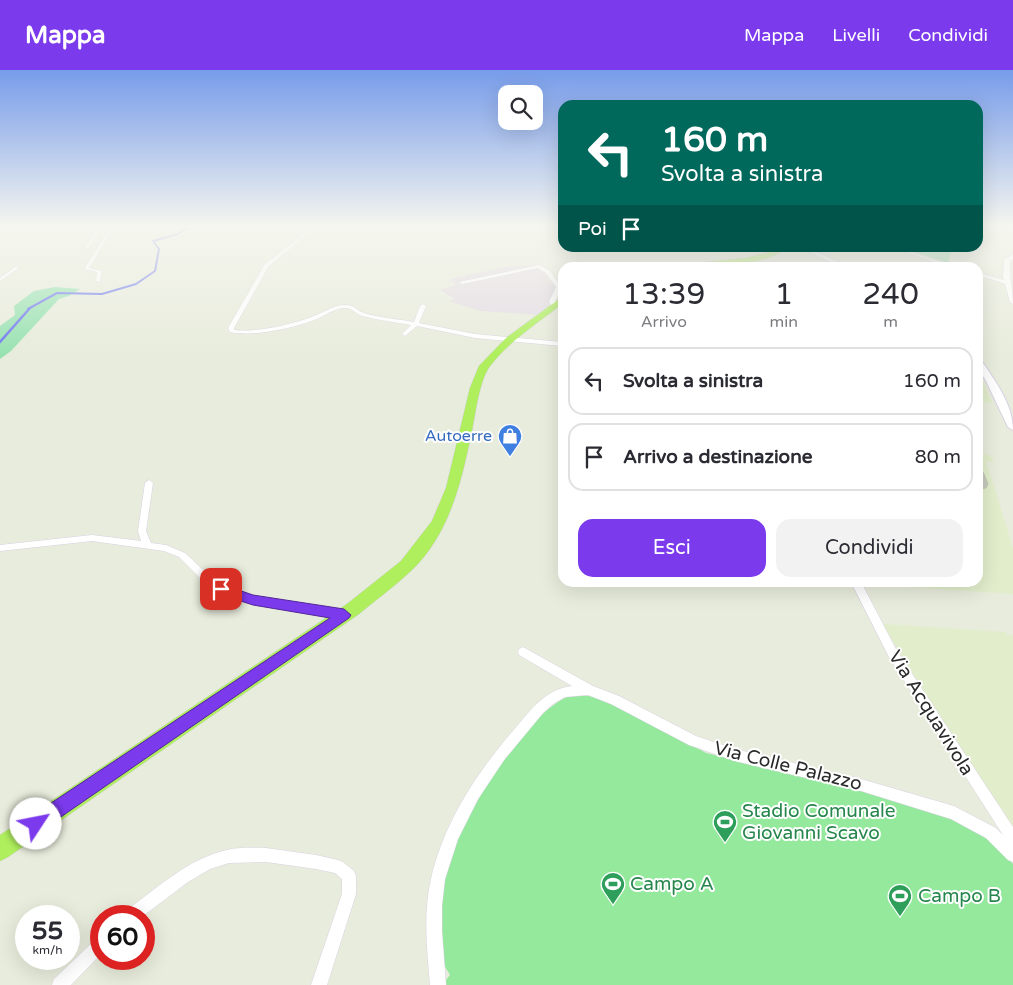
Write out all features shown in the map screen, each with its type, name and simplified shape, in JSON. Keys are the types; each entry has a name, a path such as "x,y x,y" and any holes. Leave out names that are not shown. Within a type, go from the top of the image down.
{"main road":[{"path":"0,849 344,615 402,569 424,545 437,526 453,488 481,373 491,358 510,340 558,304"},
{"path":"983,369 991,381 1013,427"}],"street":[{"path":"0,280 16,269"},
{"path":"86,269 100,270 98,281"},
{"path":"264,269 231,330 248,332 301,322 328,311 350,307 361,314 475,336 558,344"},
{"path":"462,282 526,269"},
{"path":"543,269 548,272 558,286"},
{"path":"1006,269 1006,282 1013,302"},
{"path":"983,275 1006,282"},
{"path":"558,293 552,303 558,303"},
{"path":"405,334 416,324 423,306"},
{"path":"147,545 142,531 149,483"},
{"path":"0,548 88,538 170,549 180,553 211,584 232,594 258,601 344,615"},
{"name":"Via Acquavivola","path":"859,587 893,654 1013,839"},
{"name":"Via Colle Palazzo","path":"523,652 588,690 615,700 673,731 714,749 861,785 954,813 991,833 1013,855"},
{"name":"Via Colle Palazzo","path":"438,985 434,933 436,891 446,852 465,813 479,786 505,748 545,704 561,693 588,690"},
{"path":"145,905 176,881 199,867 222,857 266,855 338,867 349,876 349,894 319,985"},
{"path":"60,985 90,955"}],"shaded area":[{"path":"496,269 537,269 544,272 549,281 558,287 558,293 540,315 481,311 449,301 455,299 440,290 456,285 450,279"},
{"path":"983,383 985,386 992,403 983,402"},
{"path":"983,454 991,456 994,462 986,461 1013,548 1013,594 907,587 983,587"},
{"path":"882,624 1005,632 1007,635 1013,635 1013,833"}],"green space":[{"path":"55,287 80,289 69,296 59,299 11,351 0,359 0,326 15,315 14,306 34,291"},
{"name":"Stadio Comunale Giovanni Scavo","path":"572,695 589,696 615,702 706,753 895,798 973,826 1000,849 1013,864 1013,985 446,985 445,981 450,975 442,956 439,899 446,870 456,843 471,812 510,751 531,726 552,706"}],"building":[{"path":"983,472 988,484 986,488 983,488"}],"waterway":[{"path":"28,309 57,293 102,294 136,284 155,271 155,269"},
{"path":"0,342 30,308"}],"place":[{"name":"Autoerre","path":"510,457"},
{"name":"Stadio Comunale Giovanni Scavo","path":"725,843"},
{"name":"Campo A","path":"613,905"},
{"name":"Campo B","path":"900,917"}],"route":[{"path":"36,824 344,615 323,610 253,600 221,589"}]}
